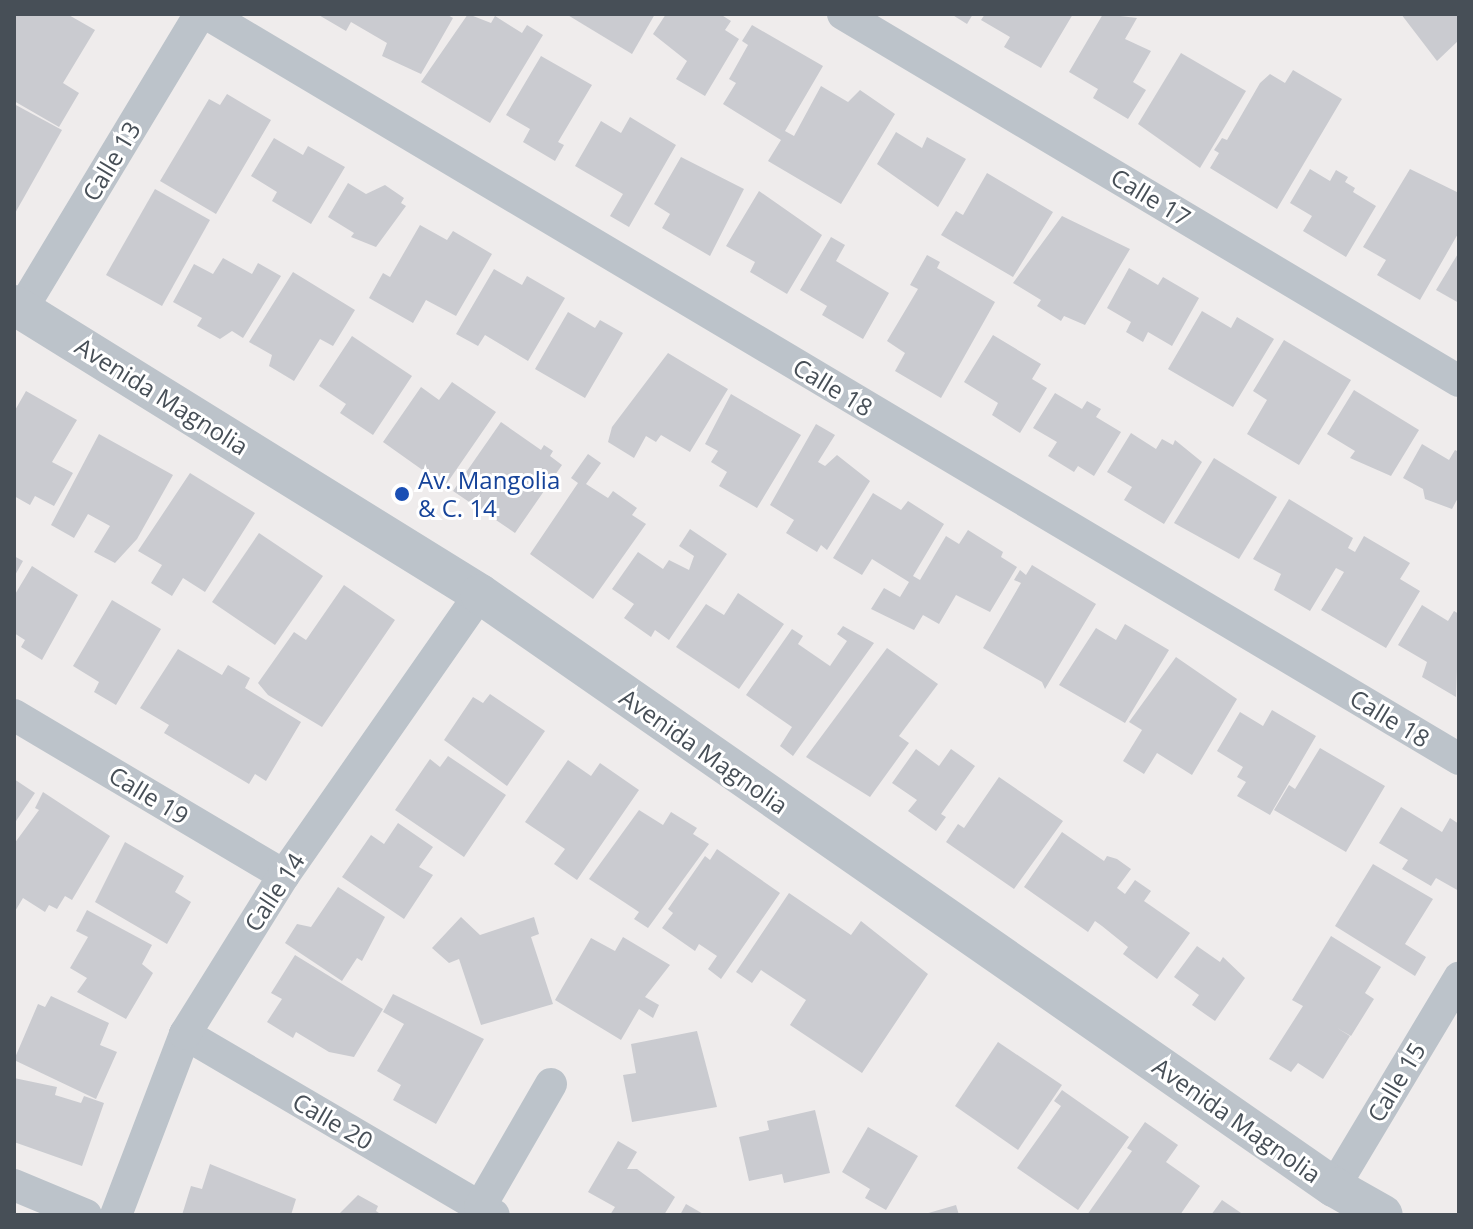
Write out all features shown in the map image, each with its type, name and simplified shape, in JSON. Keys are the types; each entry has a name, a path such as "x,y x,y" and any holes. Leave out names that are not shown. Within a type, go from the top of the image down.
{"street":[{"name":"Calle 13","path":"18,307 200,14"},
{"name":"Calle 18","path":"207,14 1459,759"},
{"name":"Calle 17","path":"843,14 1459,381"},
{"name":"Avenida Magnolia","path":"18,307 480,594 1334,1187 1383,1215"},
{"name":"Calle 14","path":"116,1215 185,1034 284,875 480,594"},
{"name":"Calle 19","path":"14,715 284,875"},
{"name":"Calle 15","path":"1334,1187 1459,978"},
{"name":"Calle 20","path":"185,1034 487,1211 551,1084"},
{"path":"14,1185 86,1215"}],"building":[{"path":"14,14 67,14 95,30 63,83 79,93 59,127 14,101"},
{"path":"317,14 446,14 453,18 421,74 382,56 387,43 351,22 346,31"},
{"path":"468,14 491,23 495,16 522,33 527,25 543,35 490,123 421,82"},
{"path":"566,14 655,14 632,54"},
{"path":"666,14 720,14 731,21 725,30 739,39 705,96 676,79 687,61 653,34"},
{"path":"951,14 973,14 967,24"},
{"path":"985,14 1073,14 1041,68 1004,47 1010,37 981,20"},
{"path":"1103,14 1137,18 1125,39 1151,51 1133,82 1146,90 1128,119 1093,98 1098,89 1069,72"},
{"path":"1401,14 1459,14 1459,40 1437,61"},
{"path":"752,25 823,66 785,131 794,136 821,86 848,102 860,90 895,114 841,204 768,161 781,140 723,104 736,83 729,79 748,45 742,41"},
{"path":"1181,53 1246,91 1200,168 1138,124"},
{"path":"541,56 592,85 558,142 564,145 555,161 523,142 530,129 506,115"},
{"path":"1293,70 1342,99 1277,209 1210,168 1219,153 1214,150 1222,138 1227,140 1260,83 1270,74 1285,83"},
{"path":"227,94 271,120 216,214 160,181 209,99 220,105"},
{"path":"14,104 62,130 14,215"},
{"path":"630,117 676,145 629,227 610,216 623,194 575,166 601,121 621,133"},
{"path":"896,132 922,148 927,137 966,159 938,207 877,164"},
{"path":"274,138 303,155 308,146 345,167 311,224 272,201 277,192 251,176"},
{"path":"681,157 744,189 710,256 662,228 670,214 654,204"},
{"path":"1310,169 1330,181 1336,170 1348,177 1345,182 1355,188 1353,192 1376,206 1346,257 1303,231 1312,216 1290,203"},
{"path":"1410,169 1459,193 1459,232 1420,300 1377,275 1386,260 1363,247"},
{"path":"987,173 1053,212 1013,277 941,235 956,211 963,215"},
{"path":"348,183 366,194 385,185 404,198 401,203 406,206 376,247 351,237 354,233 328,217"},
{"path":"155,189 210,220 162,306 106,275"},
{"path":"759,191 822,235 787,294 750,272 755,262 726,246"},
{"path":"1062,216 1130,249 1085,325 1064,316 1061,321 1037,306 1041,300 1013,283"},
{"path":"420,225 447,240 453,231 492,254 456,316 426,300 413,323 369,298 383,273 390,277"},
{"path":"831,237 845,245 836,261 889,293 863,339 822,315 827,306 800,290"},
{"path":"1459,252 1459,303 1436,290"},
{"path":"927,255 940,262 937,268 995,302 941,398 895,371 905,353 887,341 918,289 910,285"},
{"path":"223,258 252,274 258,263 281,276 243,338 232,331 220,339 197,326 202,318 173,302 194,264 213,274"},
{"path":"1129,268 1158,285 1163,277 1199,298 1172,346 1148,332 1143,342 1126,332 1131,322 1107,308"},
{"path":"494,269 522,285 527,276 565,298 528,361 485,335 478,346 456,334"},
{"path":"293,272 355,310 333,346 320,339 294,381 269,366 272,355 249,342"},
{"path":"1202,311 1231,328 1237,317 1274,339 1233,407 1168,369"},
{"path":"568,312 595,328 600,320 623,333 585,398 535,369"},
{"path":"993,335 1041,364 1032,379 1047,388 1020,433 992,415 998,403 964,382"},
{"path":"352,336 412,376 373,435 340,413 346,404 319,386"},
{"path":"1284,340 1351,380 1299,465 1247,434 1267,400 1253,391"},
{"path":"668,353 728,389 690,452 661,435 656,442 646,436 634,458 608,442 612,427"},
{"path":"452,382 496,412 445,486 383,442 421,387 439,400"},
{"path":"1354,390 1419,430 1391,476 1350,458 1355,451 1327,434"},
{"path":"26,391 77,420 52,462 73,473 54,506 35,496 30,505 14,496 14,412"},
{"path":"1055,393 1082,409 1087,401 1101,409 1096,417 1121,432 1094,476 1078,466 1074,472 1048,456 1057,442 1033,428"},
{"path":"731,394 801,435 757,508 719,486 727,472 711,462 718,451 705,444"},
{"path":"501,422 541,450 544,445 553,451 550,456 562,465 515,533 453,491"},
{"path":"816,424 835,435 818,462 825,466 837,455 870,481 827,550 821,545 817,552 786,533 794,520 770,505"},
{"path":"1131,433 1156,449 1162,439 1173,445 1175,440 1202,462 1164,524 1124,500 1132,487 1107,472"},
{"path":"99,434 173,475 137,539 115,563 94,552 110,526 88,514 74,538 51,525"},
{"path":"1422,444 1449,460 1455,450 1459,452 1459,496 1452,509 1425,499 1423,489 1403,478"},
{"path":"588,454 601,463 586,484 608,498 613,491 637,508 632,515 646,524 593,599 530,554 578,483 571,478"},
{"path":"1214,458 1277,497 1239,559 1174,523"},
{"path":"190,473 255,513 205,592 183,578 172,596 151,583 162,565 138,551"},
{"path":"873,493 901,510 908,501 944,524 913,576 920,580 946,536 959,544 968,530 1003,552 1001,557 1017,567 990,612 956,595 939,624 923,615 914,630 871,609 884,588 900,597 909,582 872,559 862,575 833,558"},
{"path":"1289,499 1353,538 1348,548 1355,552 1364,536 1410,563 1400,579 1420,591 1386,648 1321,610 1344,572 1336,568 1310,611 1274,590 1281,574 1253,559"},
{"path":"690,529 727,554 669,640 655,630 651,637 624,618 634,604 612,589 638,552 663,569 669,560 689,570 694,556 679,546"},
{"path":"259,533 323,576 275,645 212,602"},
{"path":"14,556 23,561 14,577"},
{"path":"1032,565 1096,604 1045,689 1042,682 983,648 1021,583 1014,580 1020,570 1026,575"},
{"path":"32,566 78,595 42,660 21,647 25,640 14,633 14,596"},
{"path":"344,585 395,620 322,727 268,695 258,683 294,632 306,640"},
{"path":"738,593 784,624 739,689 676,647 706,604 724,615"},
{"path":"112,600 161,629 116,705 94,692 99,682 73,666"},
{"path":"1422,605 1448,621 1454,611 1459,614 1456,697 1422,677 1427,662 1398,645"},
{"path":"1125,624 1169,650 1125,723 1059,685 1096,628 1116,640"},
{"path":"843,626 874,643 793,756 780,746 792,727 746,695 792,629 803,636 798,644 830,666 847,641 837,634"},
{"path":"887,648 938,684 899,736 909,743 870,797 806,757"},
{"path":"178,649 222,675 228,665 250,678 245,688 301,722 266,781 255,774 249,784 164,733 169,725 140,708"},
{"path":"1176,657 1237,699 1192,775 1157,753 1144,774 1123,761 1142,730 1129,722"},
{"path":"490,694 545,731 507,786 444,740 473,697 483,703"},
{"path":"1272,710 1316,736 1270,815 1237,796 1246,782 1237,777 1243,767 1217,751 1240,712 1263,726"},
{"path":"1320,748 1385,786 1346,852 1274,810 1289,785 1295,789"},
{"path":"916,749 939,766 951,749 975,766 941,814 946,817 936,831 908,811 917,800 892,783"},
{"path":"448,756 506,795 464,857 395,810 430,759 440,767"},
{"path":"568,760 591,776 600,763 639,790 577,880 554,864 565,849 525,822"},
{"path":"999,777 1063,821 1014,889 946,842 958,824 964,828"},
{"path":"14,779 35,793 14,824"},
{"path":"43,792 110,836 72,900 65,896 57,909 49,905 45,912 23,898 14,913 14,844 39,810 35,808"},
{"path":"1401,807 1442,832 1450,818 1459,824 1459,891 1436,878 1431,886 1402,869 1408,860 1379,843"},
{"path":"639,810 663,825 671,812 697,828 693,834 709,844 648,928 634,919 639,912 589,879"},
{"path":"398,823 433,847 419,867 433,875 404,919 342,877 371,835 384,844"},
{"path":"1062,832 1104,861 1107,856 1131,869 1117,888 1125,894 1135,880 1151,891 1144,901 1190,933 1157,979 1123,954 1128,947 1095,921 1088,932 1024,887"},
{"path":"125,842 184,876 175,892 191,902 167,944 95,902"},
{"path":"717,849 780,893 721,979 708,969 717,956 699,944 695,951 662,928 673,913 668,909 705,856 710,860"},
{"path":"1373,864 1433,899 1405,944 1426,957 1415,976 1335,926"},
{"path":"338,887 385,917 362,961 357,958 342,981 285,943 297,924 311,927"},
{"path":"789,893 851,935 861,921 928,974 862,1073 790,1025 806,1000 761,970 752,983 736,972"},
{"path":"87,910 152,945 142,964 153,973 126,1019 77,992 87,978 70,968 88,937 76,931"},
{"path":"461,917 480,935 534,917 539,934 531,937 553,1004 481,1025 459,959 449,963 432,948"},
{"path":"1331,936 1381,967 1365,993 1374,999 1351,1036 1337,1028 1350,1036 1323,1079 1298,1063 1291,1072 1269,1059 1303,1006 1292,1000"},
{"path":"623,937 670,965 645,997 659,1005 653,1018 639,1009 621,1040 555,1000 591,938 615,951"},
{"path":"1197,946 1220,962 1223,957 1245,978 1215,1021 1192,1005 1199,995 1174,977"},
{"path":"295,955 383,1009 354,1057 329,1052 296,1032 293,1038 267,1022 282,999 271,993"},
{"path":"393,994 484,1039 436,1124 393,1100 401,1085 377,1071 404,1024 383,1012"},
{"path":"51,996 109,1023 100,1045 117,1052 96,1099 14,1060 38,1004 45,1007"},
{"path":"697,1031 717,1107 632,1122 623,1075 636,1073 631,1044"},
{"path":"998,1042 1062,1085 1018,1150 955,1106"},
{"path":"14,1078 57,1087 55,1095 81,1103 84,1096 104,1103 82,1166 14,1142"},
{"path":"1062,1090 1129,1137 1078,1210 1017,1168 1061,1106 1054,1101"},
{"path":"815,1110 830,1173 784,1183 782,1174 749,1181 739,1137 769,1130 767,1121"},
{"path":"1145,1122 1178,1145 1166,1162 1200,1186 1180,1215 1087,1215 1132,1151 1127,1148"},
{"path":"868,1127 918,1156 886,1210 865,1198 870,1189 842,1172"},
{"path":"618,1141 637,1152 627,1169 637,1169 675,1197 664,1215 610,1215 615,1207 588,1192"},
{"path":"210,1164 296,1199 291,1215 182,1215 191,1186 202,1189"},
{"path":"358,1195 378,1206 376,1211 382,1215 338,1215"},
{"path":"1222,1200 1244,1215 1211,1215"},
{"path":"686,1204 705,1215 680,1215"},
{"path":"956,1205 959,1215 925,1215 925,1214"}],"place":[{"name":"Av. Mangolia & C. 14","path":"402,494"}]}
